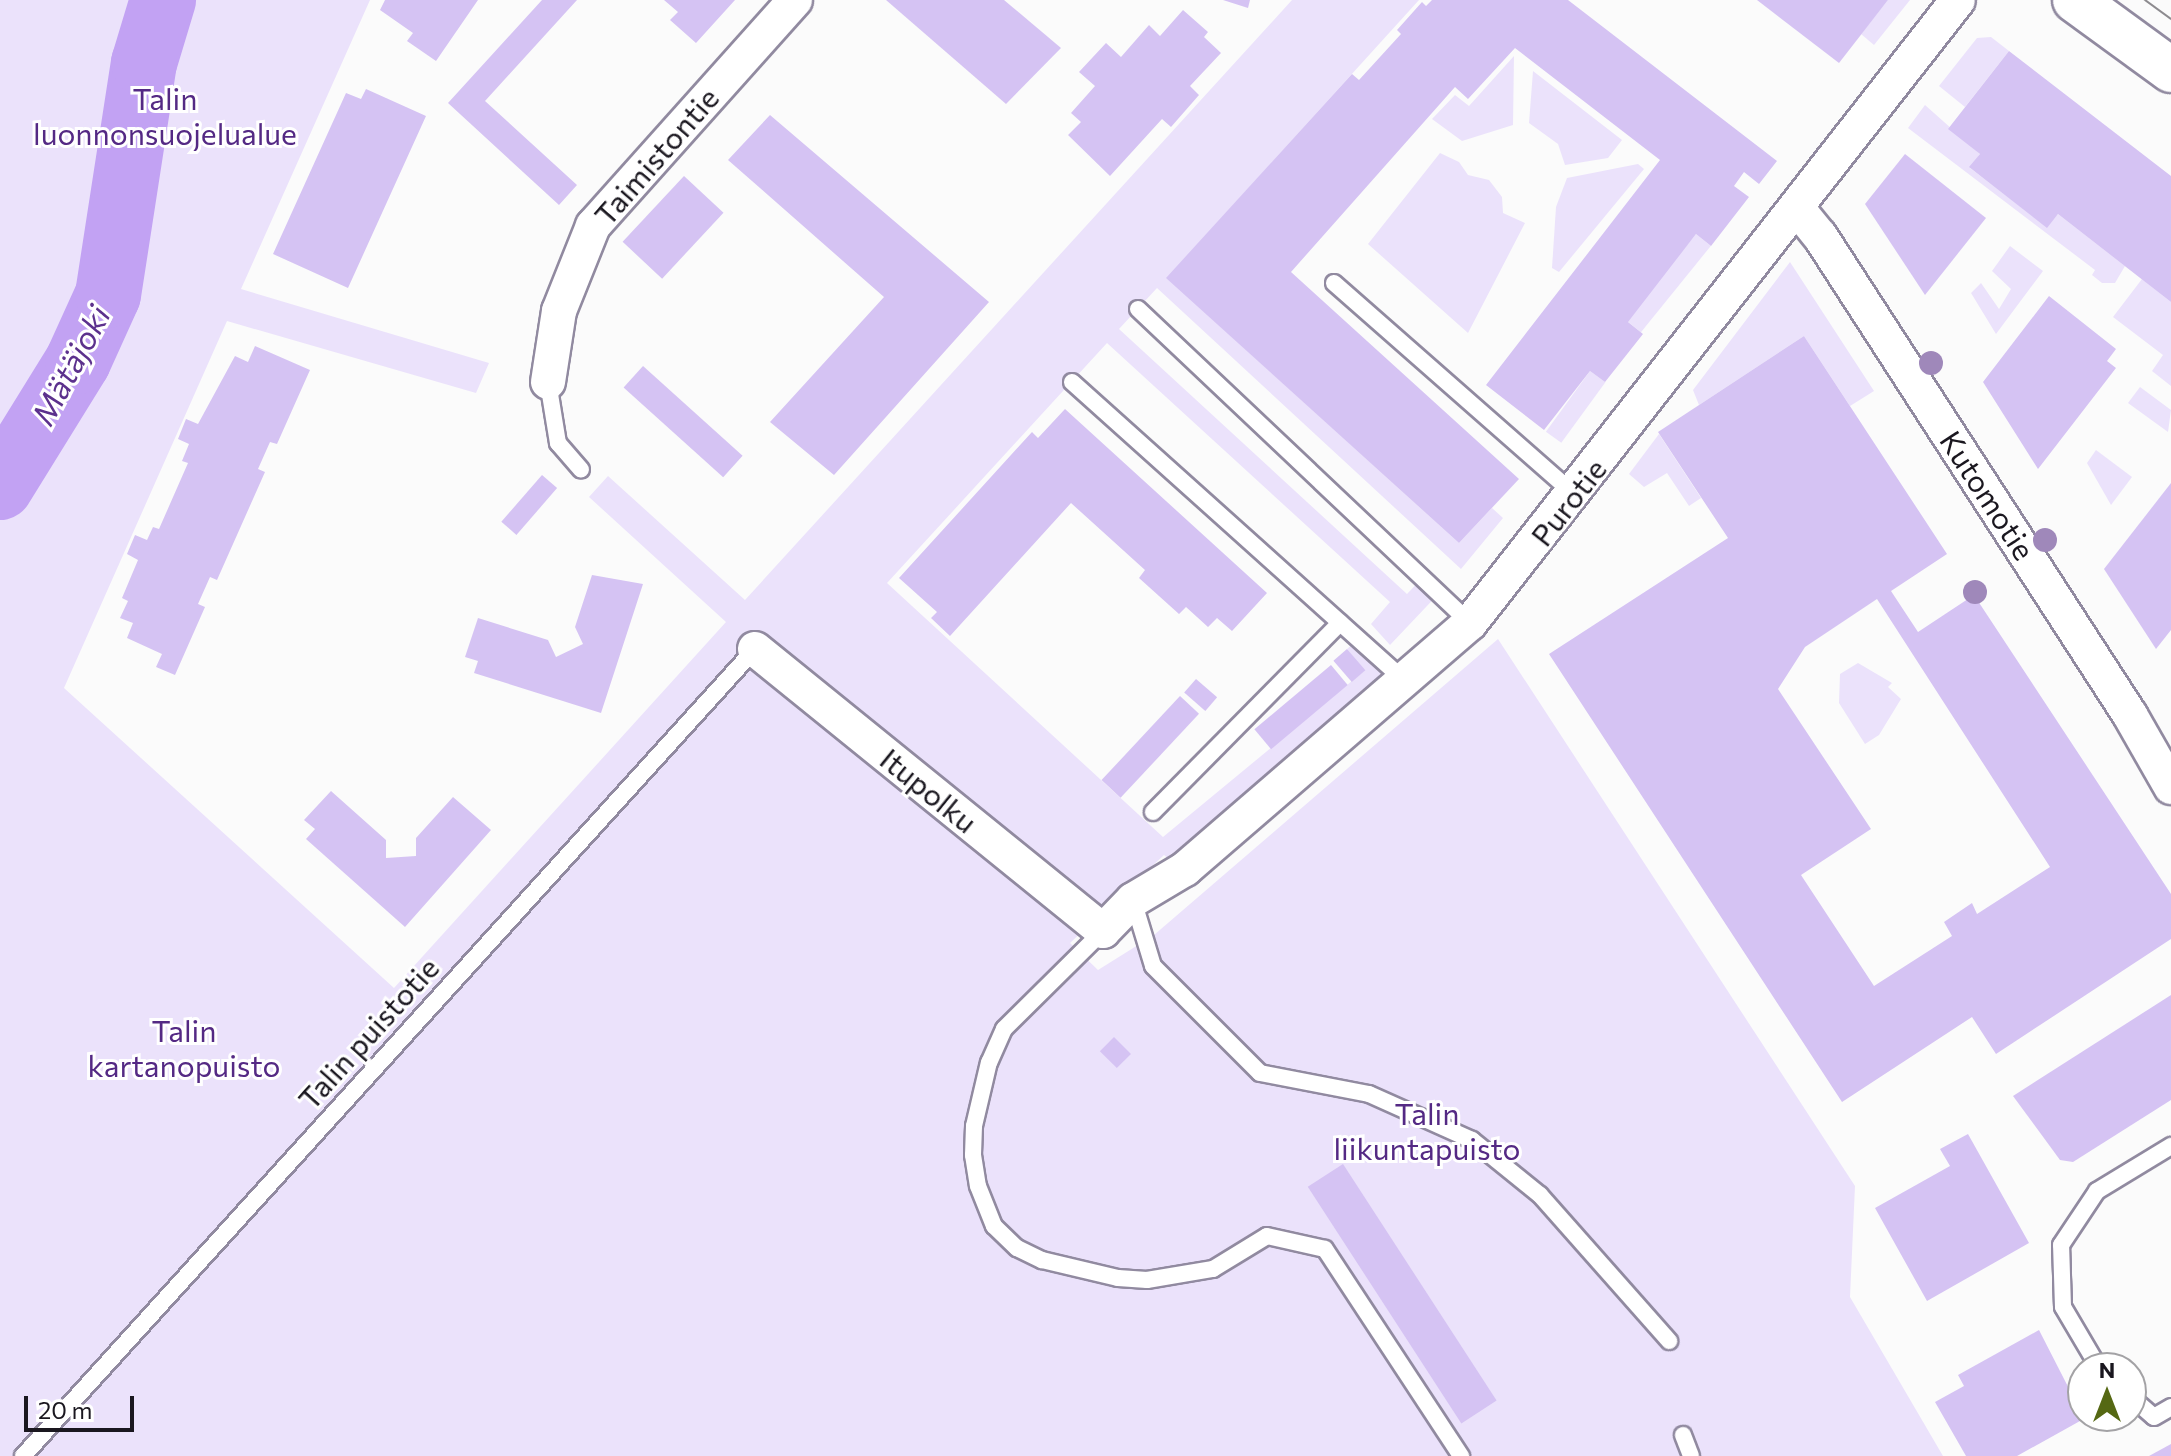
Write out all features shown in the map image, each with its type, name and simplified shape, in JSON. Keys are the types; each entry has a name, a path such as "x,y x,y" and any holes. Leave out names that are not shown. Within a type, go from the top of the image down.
{"main road":[{"path":"2075,0 2171,70"}],"street":[{"name":"Taimistontie","path":"548,382 559,311 593,226 795,0"},
{"name":"Purotie","path":"1103,931 1133,900 1185,869 1470,623 1958,0"},
{"name":"Kutomotie","path":"1797,208 1820,236 2123,703 2171,787"},
{"name":"Itupolku","path":"755,649 1103,931"}],"lane":[{"path":"1334,283 1574,494"},
{"path":"1138,309 1470,623"},
{"path":"548,382 558,443 581,469"},
{"path":"1072,382 1405,681"},
{"path":"1153,812 1340,623"},
{"name":"Talin puistotie","path":"23,1456 755,649"},
{"path":"1133,900 1153,966 1260,1073 1369,1094 1472,1140 1540,1195 1669,1341"},
{"path":"1103,931 1004,1029 989,1062 974,1126 973,1155 978,1186 994,1226 1017,1248 1042,1260 1118,1278 1147,1280 1213,1269 1267,1236 1325,1249 1461,1456"},
{"path":"2090,1352 2063,1307 2061,1245 2097,1191 2171,1146"},
{"path":"2147,1411 2154,1417 2171,1407"},
{"path":"1683,1435 1691,1456"}],"green space":[{"path":"0,0 370,0 241,289 489,363 476,393 227,321 64,688 394,988 726,622 589,497 608,476 745,600 1292,0 1419,0 1167,278 1459,543 1492,508 1503,518 1461,569 1157,288 1119,329 1407,594 1428,572 1444,588 1390,645 1371,624 1390,602 1107,343 887,583 1163,837 1364,671 1347,649 1355,642 1386,679 1170,860 1164,855 1070,943 1098,970 1154,935 1498,639 1855,1186 1850,1297 1943,1456 0,1456"},
{"path":"1888,0 1910,0 1874,45 1861,34"},
{"path":"1991,37 2009,51 1965,107 1939,86 1977,38"},
{"path":"1514,56 1513,125 1462,141 1432,119 1455,95 1469,106"},
{"path":"1533,71 1622,140 1608,158 1565,165 1558,144 1529,123"},
{"path":"1925,105 1980,154 1970,168 2047,227 2058,214 2125,266 2115,283 2102,283 2092,275 2095,270 1908,128"},
{"path":"1440,153 1459,162 1468,175 1489,180 1502,197 1503,213 1525,223 1468,333 1368,244"},
{"path":"1638,164 1644,169 1559,272 1552,268 1556,207 1567,178"},
{"path":"1696,234 1711,246 1641,332 1626,320"},
{"path":"2010,246 2043,271 1996,334 1971,293 1981,283 1999,309 2011,289 1992,271"},
{"path":"1790,262 1874,391 1850,406 1804,336 1699,405 1693,390"},
{"path":"2142,279 2171,302 2171,386 2152,371 2163,355 2113,317"},
{"path":"1590,371 1605,382 1561,443 1546,432"},
{"path":"2140,387 2171,410 2168,432 2128,403"},
{"path":"1659,434 1701,498 1689,506 1667,473 1644,487 1629,474"},
{"path":"2096,450 2132,477 2111,505 2087,463"},
{"path":"1858,663 1892,683 1888,687 1901,699 1879,735 1865,744 1839,703 1840,674"}],"building":[{"path":"385,0 478,0 436,61 407,41 413,33 380,10"},
{"path":"542,0 577,0 485,101 577,185 559,205 448,103"},
{"path":"664,0 735,0 696,43 670,20 678,12"},
{"path":"886,0 1004,0 1061,48 1006,104"},
{"path":"1223,0 1250,0 1248,8"},
{"path":"1432,0 1568,0 1777,161 1759,184 1744,172 1734,186 1749,197 1711,246 1696,234 1628,322 1643,334 1605,382 1590,371 1544,430 1486,385 1660,160 1515,48 1468,99 1455,87 1291,272 1519,479 1459,543 1166,278 1352,74 1359,80 1401,34 1397,30 1422,2 1426,6"},
{"path":"1757,0 1888,0 1839,63"},
{"path":"1183,10 1208,32 1204,37 1221,53 1190,86 1199,95 1171,127 1162,119 1110,176 1068,135 1081,122 1071,113 1095,86 1079,72 1106,43 1121,57 1149,25 1160,36"},
{"path":"2009,51 2171,176 2171,302 2058,214 2047,228 1969,167 1980,154 1948,129"},
{"path":"366,89 426,116 348,288 273,254 346,93 361,99"},
{"path":"770,115 989,302 834,475 770,422 884,297 728,160"},
{"path":"1905,154 1986,218 1925,295 1865,204"},
{"path":"684,176 723,213 662,279 623,242"},
{"path":"2049,296 2116,349 2107,361 2116,368 2038,469 1983,382"},
{"path":"1804,336 1947,554 1891,591 1918,632 1974,595 2171,894 2171,939 1996,1054 1972,1017 1842,1102 1549,654 1728,538 1658,432","holes":["1877,599 2050,867 1977,914 1972,903 1944,922 1952,936 1874,986 1801,875 1871,829 1778,689 1805,647"]},
{"path":"255,346 310,370 277,444 270,442 258,469 265,472 217,580 210,577 198,604 205,607 175,675 156,667 162,654 127,638 133,623 120,618 128,601 122,598 138,560 127,554 135,535 147,540 153,527 159,529 188,463 182,461 189,444 178,439 186,419 198,424 235,356 248,362"},
{"path":"643,366 743,456 723,477 624,388"},
{"path":"1065,409 1267,593 1232,631 1217,618 1208,627 1186,607 1179,614 1139,578 1145,570 1071,503 950,636 931,618 937,612 899,578 1032,432 1038,438"},
{"path":"542,475 557,488 516,535 501,522"},
{"path":"2171,483 2171,630 2156,649 2104,569"},
{"path":"592,575 643,584 601,713 474,673 478,661 465,657 478,618 548,640 556,657 583,644 575,627"},
{"path":"1347,649 1365,670 1352,682 1333,661"},
{"path":"1331,665 1348,685 1271,749 1254,729"},
{"path":"1196,679 1217,697 1205,711 1184,693"},
{"path":"1180,696 1199,714 1121,798 1102,780"},
{"path":"331,791 386,840 386,858 416,856 416,838 453,797 491,830 405,927 306,839 315,829 304,820"},
{"path":"2171,995 2171,1100 2073,1162 2060,1160 2013,1096"},
{"path":"1114,1037 1131,1054 1117,1068 1100,1051"},
{"path":"1968,1134 2029,1243 1927,1301 1875,1208 1950,1166 1940,1149"},
{"path":"1343,1164 1497,1401 1461,1423 1308,1187"},
{"path":"2039,1330 2067,1385 2067,1428 2017,1456 1966,1456 1935,1402 1964,1386 1958,1375"},
{"path":"2171,1444 2171,1456 2149,1456"}],"waterway":[{"name":"Mätäjoki","path":"0,487 78,361 108,295 144,63 163,0"}],"tram line":[{"path":"2145,0 2171,19"}],"park label":[{"name":"Talin luonnonsuojelualue","path":"165,115"},
{"name":"Talin kartanopuisto","path":"184,1047"},
{"name":"Talin liikuntapuisto","path":"1427,1130"}]}
